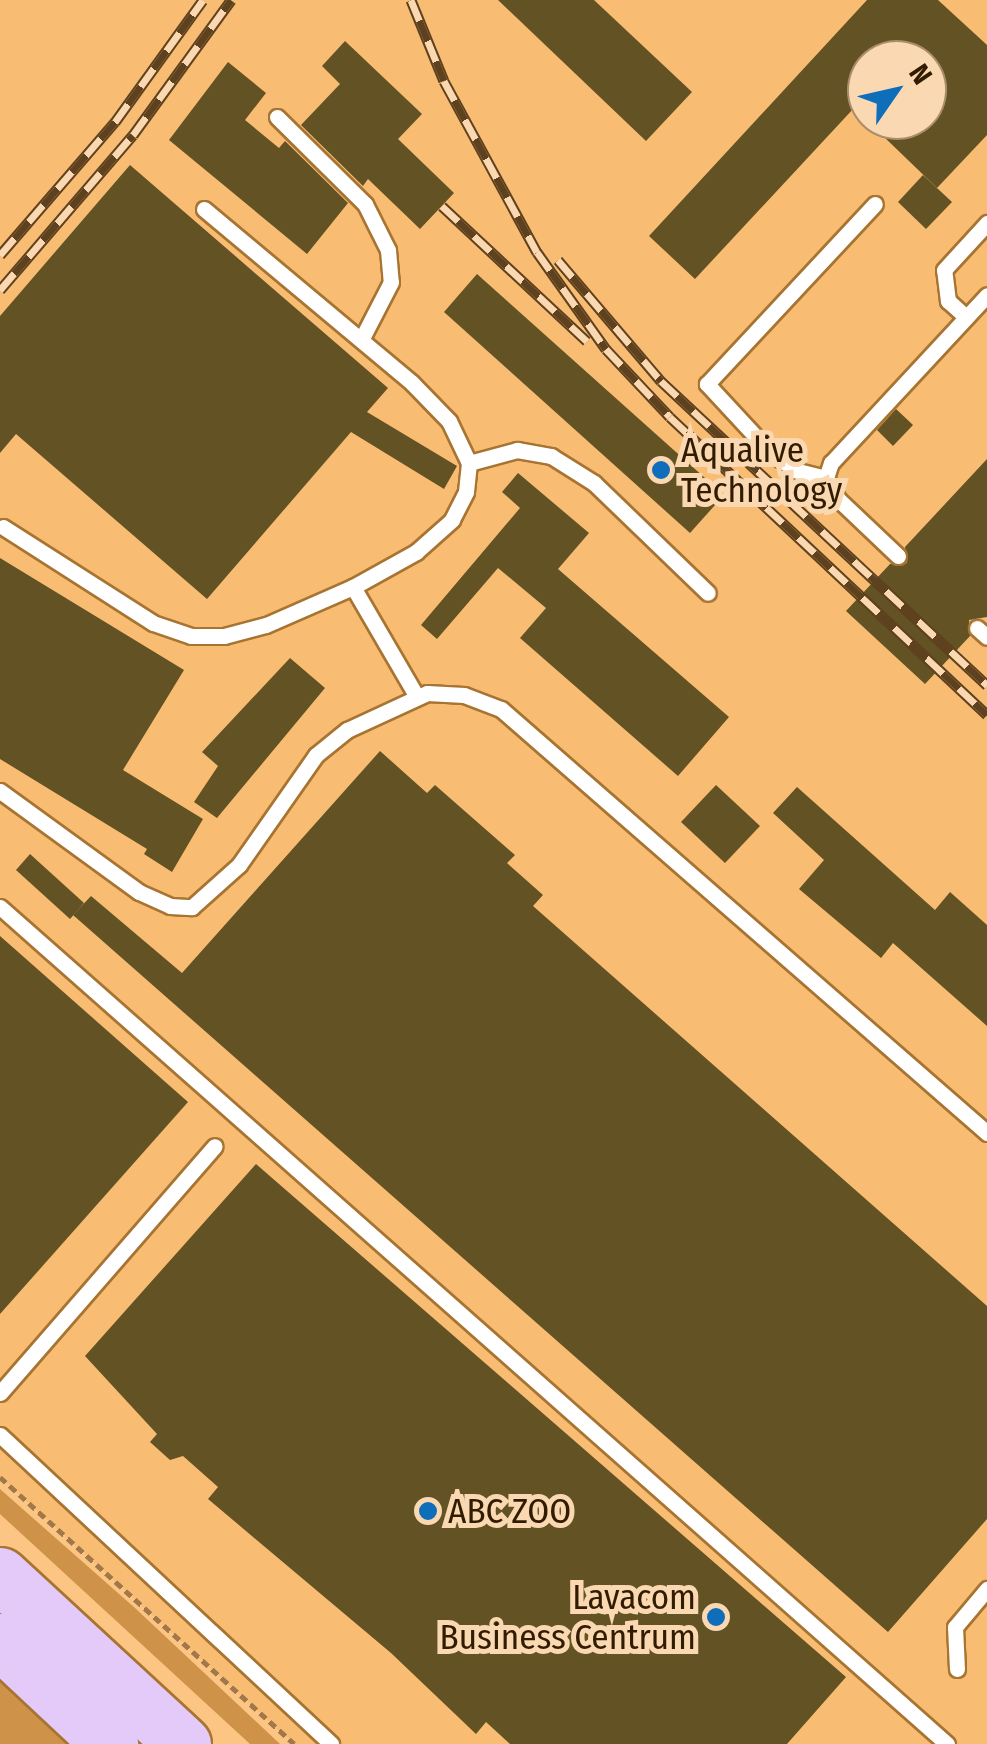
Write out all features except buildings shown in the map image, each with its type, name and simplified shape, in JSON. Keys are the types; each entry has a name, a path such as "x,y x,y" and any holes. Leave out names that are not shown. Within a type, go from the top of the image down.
{"highway":[{"path":"0,1575 183,1744"},
{"path":"0,1641 110,1744"}],"lane":[{"path":"277,116 364,204 388,250 391,282 361,340"},
{"path":"826,478 795,470 770,452 707,384 875,204"},
{"path":"3,527 153,623 191,636 224,636 266,625 353,588 416,552 452,520 466,492 469,464 449,421 361,340 204,208"},
{"path":"966,318 948,301 944,270 987,223"},
{"path":"898,556 838,499 826,478 830,463 987,295"},
{"path":"469,464 517,450 551,456 594,483 708,593"},
{"path":"353,588 417,697"},
{"path":"0,791 139,892 170,906 192,906 238,865 316,755 347,730 417,697 464,694 502,709 987,1133"},
{"path":"0,908 947,1744"},
{"path":"0,1393 215,1146"},
{"path":"0,1435 331,1744"},
{"path":"956,1669 955,1627 987,1588"}],"path":[{"path":"0,1477 294,1744"}],"shaded area":[{"path":"0,0 987,0 987,1744 294,1744 0,1477"},
{"path":"0,1489 280,1744 250,1744 0,1514"},
{"path":"0,1665 84,1744 0,1744"}],"railway":[{"path":"0,255 115,122 203,0"},
{"path":"0,290 133,135 231,0"},
{"path":"411,0 444,81 537,252 606,349 670,417 987,715"},
{"path":"442,206 587,341"},
{"path":"558,260 661,381 987,685"}],"place":[{"name":"Aqualive Technology","path":"661,470"},
{"name":"ABC ZOO","path":"428,1511"},
{"name":"Lavacom Business Centrum","path":"716,1617"}]}
